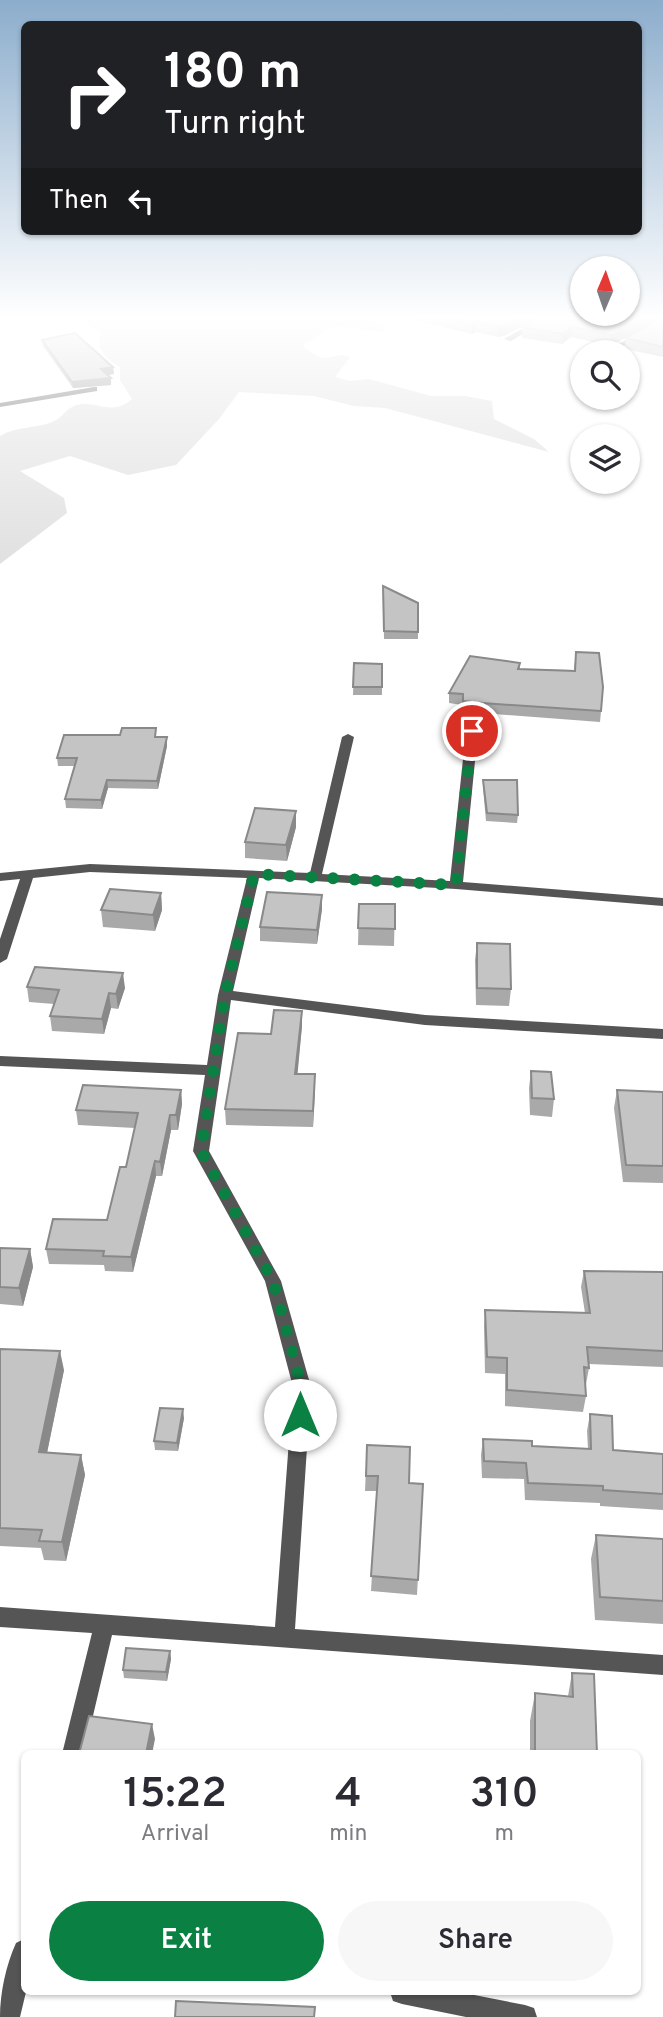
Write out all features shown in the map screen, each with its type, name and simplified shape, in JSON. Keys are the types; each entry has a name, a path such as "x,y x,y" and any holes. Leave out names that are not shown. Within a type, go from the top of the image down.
{"street":[{"path":"456,885 472,731"},
{"path":"315,877 348,737"},
{"path":"0,877 90,868 254,874 456,885 663,902"},
{"path":"254,874 225,995 201,1151 273,1281 302,1387 284,1637"},
{"path":"0,959 27,876"},
{"path":"225,995 425,1020 663,1034"},
{"path":"0,1061 213,1070"},
{"path":"0,1617 663,1665"},
{"path":"74,1750 105,1623"},
{"path":"8,2017 21,1963"},
{"path":"417,1995 525,2017"}],"shaded area":[{"path":"66,411 225,411 176,465 128,475 70,456 20,471 64,498 67,513 0,564 0,436 58,419"},
{"path":"397,411 493,411 494,419 534,439 549,452"}],"building":[{"path":"383,586 418,603 418,632 384,631"},
{"path":"576,652 599,653 603,687 601,711 463,701 463,694 449,693 470,656 520,663 518,669 575,671"},
{"path":"354,663 382,664 382,687 353,687"},
{"path":"122,728 156,728 155,737 167,737 157,781 107,780 101,800 65,799 77,758 57,758 64,735 120,735"},
{"path":"483,780 517,780 518,815 487,813"},
{"path":"255,808 296,811 286,845 245,842"},
{"path":"110,889 161,893 153,915 101,910"},
{"path":"267,892 322,895 317,930 260,927"},
{"path":"359,904 395,904 395,929 358,928"},
{"path":"477,943 510,944 511,989 477,988"},
{"path":"35,967 123,973 116,994 109,993 102,1019 50,1016 59,990 27,987"},
{"path":"274,1010 302,1011 295,1074 315,1074 313,1111 225,1109 238,1033 271,1034"},
{"path":"531,1071 551,1072 554,1099 532,1098"},
{"path":"83,1085 181,1090 176,1115 170,1115 160,1162 155,1161 131,1257 103,1256 104,1251 46,1249 53,1219 107,1220 120,1167 126,1167 138,1113 76,1110"},
{"path":"617,1090 663,1092 663,1166 626,1165"},
{"path":"0,1248 30,1249 19,1288 0,1287"},
{"path":"584,1271 663,1272 663,1351 587,1347 589,1368 584,1367 586,1396 507,1390 507,1358 487,1357 485,1310 590,1313"},
{"path":"0,1349 60,1351 39,1452 81,1455 62,1542 39,1541 42,1530 0,1528"},
{"path":"160,1408 183,1409 177,1443 154,1441"},
{"path":"590,1414 612,1416 613,1450 663,1454 663,1494 603,1490 603,1486 528,1483 526,1463 484,1461 483,1439 532,1441 532,1446 591,1449"},
{"path":"367,1445 410,1447 409,1483 423,1484 418,1580 371,1576 378,1476 366,1476"},
{"path":"596,1535 663,1539 663,1601 600,1597"},
{"path":"126,1648 170,1651 166,1672 123,1670"},
{"path":"572,1673 594,1674 597,1750 535,1750 535,1693 573,1697"},
{"path":"89,1716 152,1724 147,1750 80,1750"},
{"path":"176,2001 315,2007 314,2017 175,2017"}],"route":[{"path":"300,1415 302,1387 273,1281 201,1151 225,995 254,874 456,885 472,731"}]}
